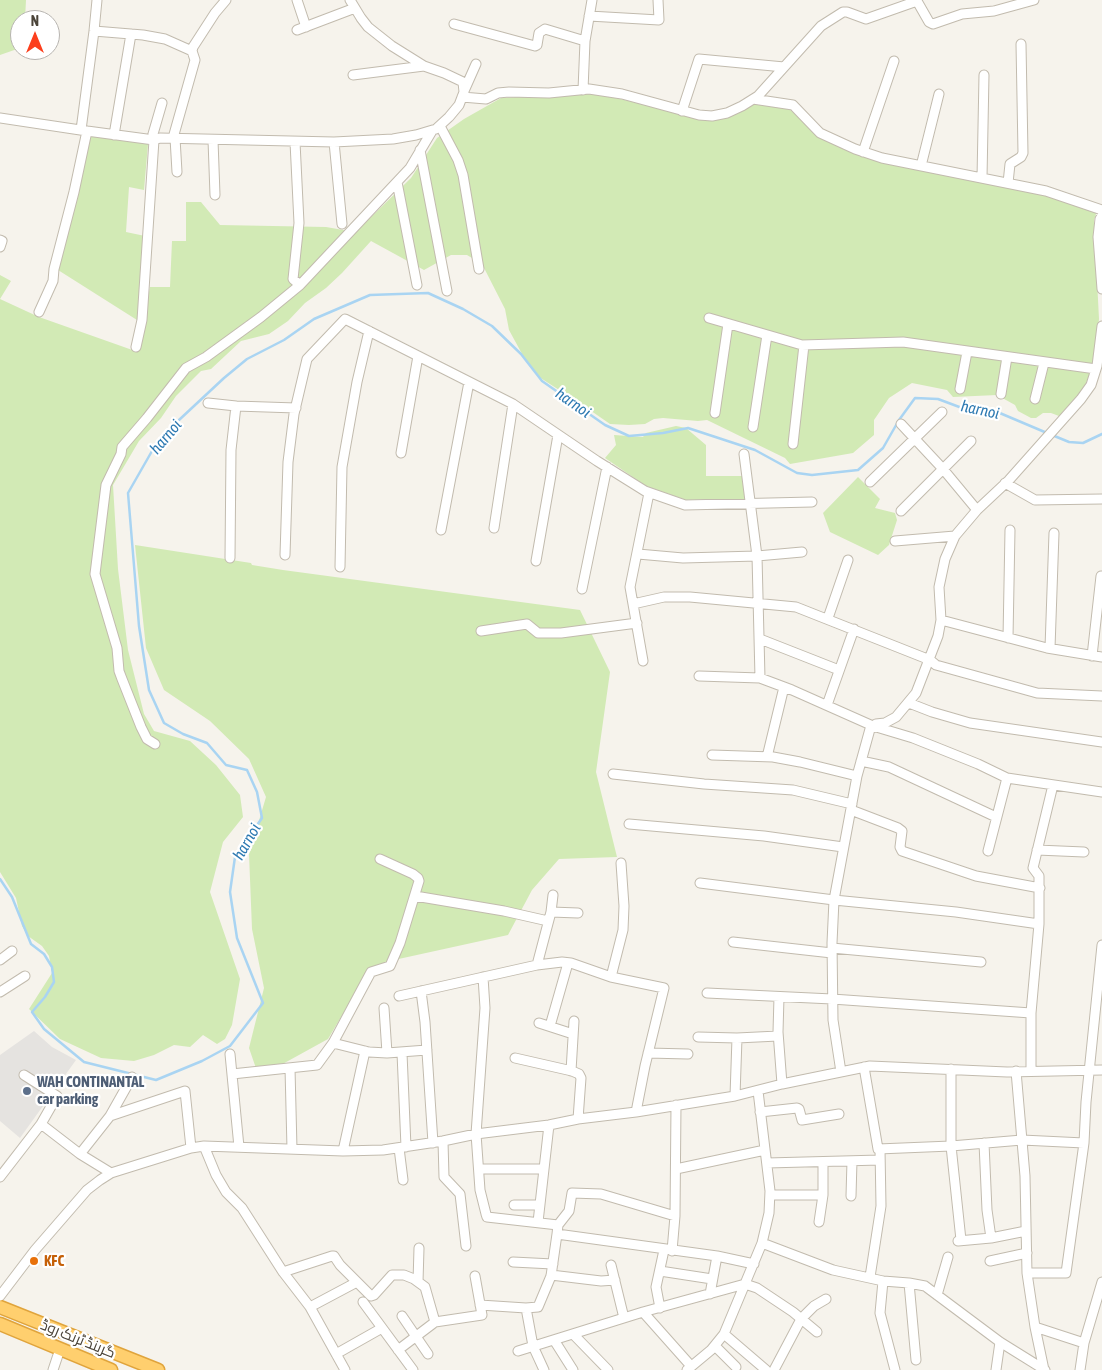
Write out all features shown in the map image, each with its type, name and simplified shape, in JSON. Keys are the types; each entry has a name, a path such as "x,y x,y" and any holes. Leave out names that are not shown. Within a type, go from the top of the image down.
{"highway":[{"name":"گرینڈ ٹرنک روڈ","path":"0,1307 158,1370"},
{"name":"گرینڈ ٹرنک روڈ","path":"0,1324 111,1370"}],"street":[{"path":"39,312 53,281 54,269 74,192 84,131 97,0"},
{"path":"192,51 214,13 226,0"},
{"path":"297,0 301,29 353,4 360,18 392,46 424,66 463,82 463,94"},
{"path":"582,90 585,41 592,0"},
{"path":"589,16 659,20 658,0"},
{"path":"463,94 486,99 498,93 549,93 589,89 622,94 699,115 712,116 727,113 753,99 821,26 842,12 847,12 866,20 917,1 929,22 933,24 962,14 994,11 1034,0"},
{"path":"454,24 535,46 537,45 539,33 545,29 585,41"},
{"path":"94,32 131,34 165,39 192,51 195,60 174,138 177,172"},
{"path":"114,135 131,34"},
{"path":"1008,183 1010,164 1021,157 1023,153 1021,44"},
{"path":"682,110 699,59 784,66"},
{"path":"863,152 894,62"},
{"path":"155,744 147,739 141,727 119,671 117,648 94,574 106,485 122,447 186,368 206,357 300,285 410,168 436,128 450,118 459,105 476,64"},
{"path":"352,76 424,66"},
{"path":"982,178 984,75"},
{"path":"921,166 939,94"},
{"path":"753,99 793,105 820,133 863,152 882,158 1046,191 1102,210"},
{"path":"136,347 142,320 153,134 162,104"},
{"path":"0,120 154,140 174,138 334,142 393,139 436,128"},
{"path":"436,128 458,160 463,175 479,269"},
{"path":"212,140 215,194"},
{"path":"295,142 299,223 293,279 300,285"},
{"path":"334,142 342,224"},
{"path":"420,150 447,291"},
{"path":"397,182 418,285"},
{"path":"1102,216 1098,237 1102,289"},
{"path":"0,240 2,241 0,247"},
{"path":"709,318 804,346 892,341 1096,369"},
{"path":"285,555 288,462 296,408 307,359 345,319 513,404 648,493 685,505 812,502"},
{"path":"715,413 728,324"},
{"path":"840,1072 832,999 834,900 857,776 870,729 873,726 896,718 916,693 938,636 941,620 939,586 945,559 955,536 976,510 1007,482 1068,415 1091,384 1096,369 1102,326"},
{"path":"340,567 342,466 357,382 369,331"},
{"path":"753,427 766,335"},
{"path":"793,444 804,346"},
{"path":"960,389 967,352"},
{"path":"401,453 418,356"},
{"path":"1000,394 1007,357"},
{"path":"1035,399 1044,362"},
{"path":"441,530 469,382"},
{"path":"208,403 296,408"},
{"path":"494,528 513,404"},
{"path":"230,558 231,450 236,406"},
{"path":"870,482 942,412"},
{"path":"901,424 943,469 976,510"},
{"path":"536,561 558,434"},
{"path":"901,511 971,441"},
{"path":"744,454 757,556 760,603 760,678"},
{"path":"582,589 607,467"},
{"path":"1007,482 1035,500 1102,499"},
{"path":"644,660 630,587 638,554 648,493"},
{"path":"1008,638 1010,530"},
{"path":"1050,648 1054,581 1054,533"},
{"path":"894,541 955,536"},
{"path":"638,554 683,558 757,556 802,552"},
{"path":"828,618 848,560"},
{"path":"1092,656 1101,576"},
{"path":"633,604 664,597 690,596 796,607 828,618 930,660 936,665 1037,693 1102,696"},
{"path":"941,620 1050,648 1102,657"},
{"path":"481,631 527,624 538,633 561,633 637,623"},
{"path":"827,706 854,630"},
{"path":"760,639 839,670"},
{"path":"699,676 760,678 873,726 913,738 978,764 1007,778 1102,792"},
{"path":"767,757 784,687"},
{"path":"909,703 970,723 1102,742"},
{"path":"712,755 767,757 800,762 857,776"},
{"path":"861,761 889,767 996,817"},
{"path":"613,774 704,784 793,790 851,807 898,828 902,831 900,847 902,851 976,876 1040,888"},
{"path":"988,851 1007,778"},
{"path":"1031,1071 1031,1014 1040,924 1039,876 1033,868 1053,785"},
{"path":"629,824 764,836 843,847"},
{"path":"1037,850 1084,852"},
{"path":"232,1074 317,1065 333,1043 371,972 390,966 415,896 418,878 380,859"},
{"path":"611,977 623,930 624,906 621,863"},
{"path":"700,883 834,900 956,912 1040,924"},
{"path":"537,965 552,895"},
{"path":"415,896 504,911 549,916 578,913"},
{"path":"733,942 981,962"},
{"path":"1027,1273 1066,1273 1084,1143 1086,1102 1102,945"},
{"path":"0,960 12,951"},
{"path":"399,996 556,962 568,963 611,977 664,988 636,1112"},
{"path":"550,1026 568,963"},
{"path":"0,992 25,976"},
{"path":"482,977 486,1008 476,1134 480,1190 487,1217 538,1222 558,1230 668,1250 717,1256 754,1264"},
{"path":"421,991 433,1142"},
{"path":"707,993 832,999 1031,1014"},
{"path":"779,997 778,1036 782,1084"},
{"path":"384,1008 386,1054"},
{"path":"571,1071 574,1021"},
{"path":"539,1023 574,1034"},
{"path":"698,1036 737,1038 778,1036"},
{"path":"736,1096 737,1038"},
{"path":"333,1043 386,1054 427,1050"},
{"path":"343,1151 365,1050"},
{"path":"402,1053 403,1180"},
{"path":"648,1053 688,1054"},
{"path":"230,1054 239,1147"},
{"path":"515,1058 579,1074 578,1119"},
{"path":"0,1296 35,1250 82,1196 100,1180 111,1173 191,1148 204,1146 343,1151 383,1150 476,1134 549,1125 736,1096 782,1084 870,1066 1007,1072 1102,1070"},
{"path":"864,1067 878,1149 880,1149 881,1206 870,1277"},
{"path":"290,1068 292,1149"},
{"path":"951,1069 951,1146 960,1241 991,1238 1026,1231"},
{"path":"1016,1071 1022,1140 1027,1273 1035,1328 1044,1370"},
{"path":"0,1177 41,1124 56,1096 24,1075"},
{"path":"80,1154 110,1116 132,1077"},
{"path":"110,1116 185,1090 191,1148"},
{"path":"643,1312 689,1368 715,1346 724,1334 762,1243 769,1213 770,1195 758,1091"},
{"path":"660,1308 656,1288 668,1250 675,1216 676,1105"},
{"path":"760,1112 797,1108 802,1120 839,1114"},
{"path":"41,1124 80,1154 111,1173"},
{"path":"538,1222 549,1125"},
{"path":"880,1149 1022,1140 1084,1143"},
{"path":"443,1141 444,1177 460,1194 466,1246"},
{"path":"984,1143 987,1210 991,1238"},
{"path":"204,1146 216,1175 226,1192 242,1208 283,1272 310,1308 345,1370"},
{"path":"676,1169 765,1150"},
{"path":"767,1163 880,1160"},
{"path":"851,1196 852,1161"},
{"path":"819,1222 823,1195 823,1162"},
{"path":"479,1169 543,1169"},
{"path":"480,1305 538,1307 551,1275 558,1230 569,1211 572,1193 602,1194 675,1216"},
{"path":"770,1195 823,1195"},
{"path":"514,1204 539,1205"},
{"path":"762,1243 833,1270 883,1281 925,1286 1000,1342 1044,1370"},
{"path":"418,1282 419,1248"},
{"path":"990,1261 1027,1253"},
{"path":"283,1272 334,1256 340,1265 371,1296 392,1276 404,1275 425,1287 435,1322"},
{"path":"710,1294 717,1256"},
{"path":"936,1295 948,1257"},
{"path":"514,1262 553,1264"},
{"path":"611,1265 624,1318"},
{"path":"660,1271 712,1279"},
{"path":"551,1275 601,1281 614,1280"},
{"path":"398,1350 435,1322 482,1315 475,1276"},
{"path":"883,1281 880,1313 895,1370"},
{"path":"310,1308 357,1282"},
{"path":"1080,1370 1084,1342 1102,1282"},
{"path":"909,1283 916,1360"},
{"path":"518,1351 643,1312 745,1284 757,1288 793,1312 817,1332"},
{"path":"774,1370 801,1319 814,1306 826,1299"},
{"path":"363,1302 413,1370"},
{"path":"526,1308 533,1346 544,1370"},
{"path":"402,1316 428,1354"},
{"path":"336,1354 382,1328"},
{"path":"1035,1328 1084,1342"},
{"path":"573,1334 608,1370"},
{"path":"724,1334 766,1370"},
{"path":"554,1340 573,1370"},
{"path":"996,1370 1000,1342"},
{"path":"715,1346 736,1368"},
{"path":"53,1370 60,1349"},
{"path":"535,1370 538,1358"}],"green space":[{"path":"0,0 26,0 26,10 10,10 10,52 0,55"},
{"path":"590,92 711,120 752,104 785,106 803,120 861,155 1040,192 1097,211 1094,220 1099,319 1094,364 1084,388 1059,416 1043,413 1036,418 1031,418 1018,411 1015,405 997,395 953,397 947,390 912,383 889,398 874,420 874,435 853,453 790,464 785,458 707,420 663,418 654,419 645,424 610,424 539,377 527,363 509,330 505,309 482,264 467,255 451,255 424,270 371,241 342,273 326,288 305,303 288,321 269,334 241,341 211,369 201,371 176,396 161,418 139,441 113,485 118,569 128,650 144,714 154,731 190,741 216,765 240,795 243,817 223,842 210,892 240,979 232,1025 225,1039 217,1044 203,1035 190,1047 174,1045 154,1055 134,1061 101,1058 60,1039 29,1009 52,973 49,956 42,946 28,936 22,926 16,898 0,872 0,299 39,317 138,352 150,287 170,287 172,241 186,241 186,202 201,202 220,225 326,227 349,231 363,225 411,178 437,138 464,119 501,98"},
{"path":"90,136 148,144 144,190 129,187 126,232 145,236 137,320 58,270"},
{"path":"0,275 11,281 0,299"},
{"path":"676,426 686,428 706,445 706,476 743,476 746,499 686,500 646,486 605,458 616,445 614,435 643,437 646,433"},
{"path":"858,477 880,499 875,508 895,513 897,520 889,545 878,555 830,532 823,513"},
{"path":"135,545 251,563 252,565 283,570 580,610 610,672 596,772 617,857 559,859 532,890 508,935 394,960 360,985 328,1039 259,1077 249,1048 264,988 252,929 249,854 266,797 249,759 210,721 164,690 146,648"}],"shaded area":[{"name":"WAH CONTINANTAL car parking","path":"34,1031 52,1047 76,1060 20,1138 0,1121 0,1055"}],"waterway":[{"name":"harnoi","path":"0,879 12,897 31,944 44,954 52,967 54,982 45,997 32,1012 44,1029 84,1062 156,1080 202,1061 230,1046 263,1003 237,938 230,892 235,857 262,818 257,792 247,770 226,765 207,743 183,734 164,723 149,690 139,626 128,493 152,451 179,420 247,359 284,340 314,319 370,295 428,293 463,309 492,326 521,354 542,381 605,425 629,436 663,433 688,428 755,450 797,473 812,475 858,470 883,448 899,420 915,398 938,399 962,408 995,411 1047,433"},
{"name":"harnoi","path":"1052,435 1069,442 1083,443 1102,434"}],"place":[{"name":"WAH CONTINANTAL car parking","path":"27,1091"},
{"name":"KFC","path":"34,1261"}]}
